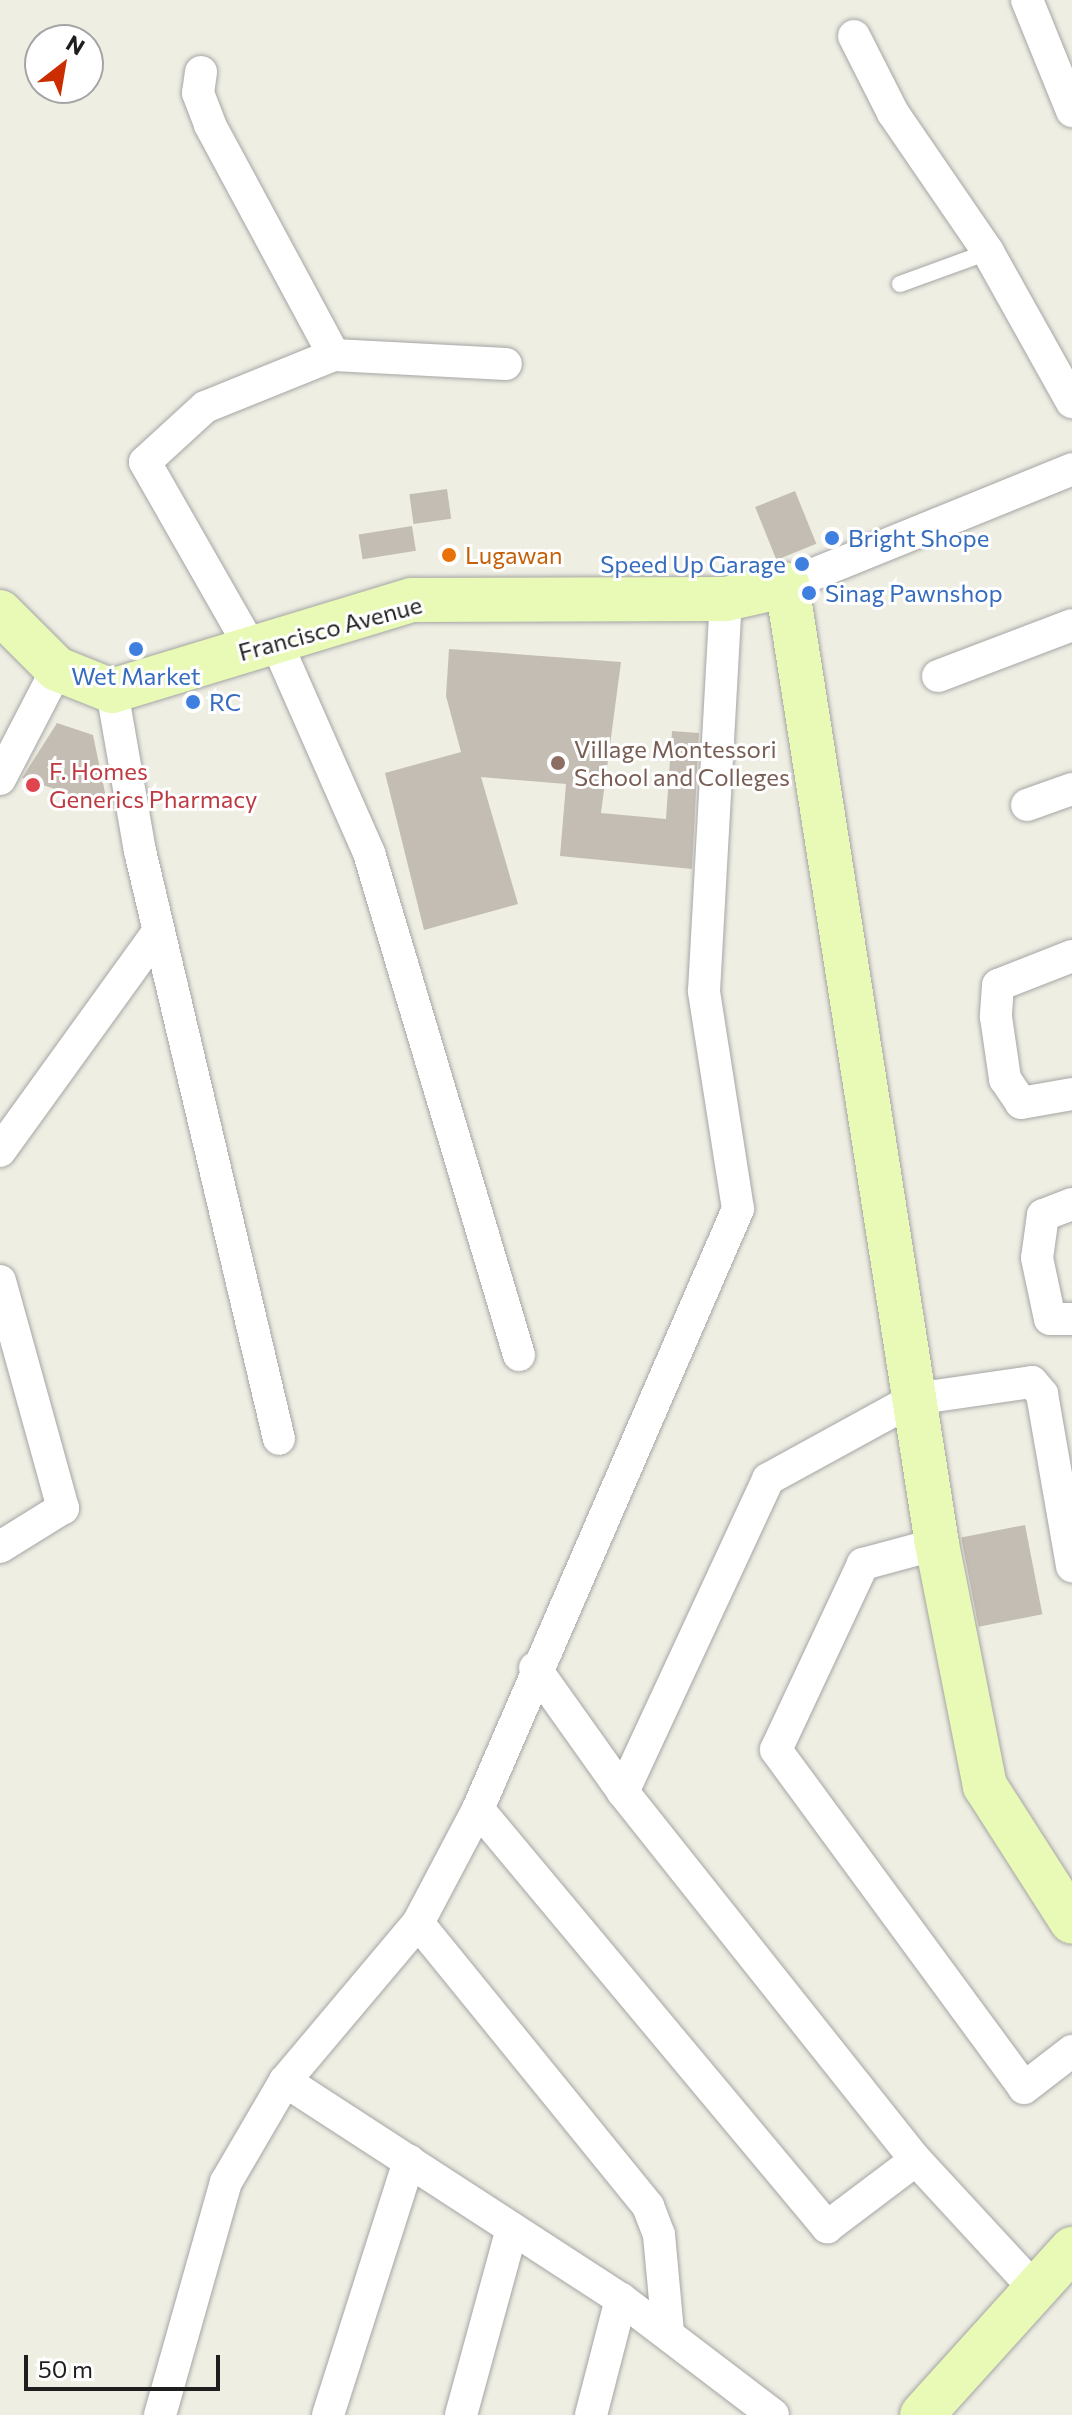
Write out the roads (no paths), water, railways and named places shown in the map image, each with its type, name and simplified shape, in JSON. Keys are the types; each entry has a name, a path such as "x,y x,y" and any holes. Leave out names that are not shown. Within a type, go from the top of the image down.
{"street":[{"path":"1027,0 1072,111"},
{"path":"854,36 893,113 988,252 1072,402"},
{"path":"201,72 198,93 210,125 334,355"},
{"path":"506,364 334,355 205,407 145,462 264,645 369,853 519,1355"},
{"path":"1072,469 787,585 937,1544 985,1786 1072,1922"},
{"name":"Francisco Avenue","path":"112,691 412,600 726,599 787,585"},
{"path":"160,2415 226,2182 285,2081 418,1923 478,1809 535,1668 738,1209 704,991 726,599"},
{"path":"4,623 57,669 112,691 158,932 279,1439"},
{"path":"938,676 1072,625"},
{"path":"0,779 57,669"},
{"path":"1027,805 1072,789"},
{"path":"0,1151 158,932"},
{"path":"1072,956 998,985 996,1017 1005,1079 1021,1103 1072,1094"},
{"path":"1072,1204 1043,1215 1037,1258 1050,1319 1072,1319"},
{"path":"0,1281 63,1508 0,1547"},
{"path":"623,1792 768,1479 914,1399 1032,1382 1042,1394 1072,1566"},
{"path":"1072,1437 1072,1452"},
{"path":"937,1544 863,1564 776,1750 1024,2088 1072,2051"},
{"path":"535,1668 623,1792 916,2160 1035,2289"},
{"path":"478,1809 827,2227 916,2160"},
{"path":"418,1923 648,2206 659,2235 668,2332"},
{"path":"285,2081 621,2299 773,2415"},
{"path":"328,2415 409,2161"},
{"path":"461,2415 512,2229"},
{"path":"922,2415 1072,2249"},
{"path":"591,2415 621,2299"}],"lane":[{"path":"900,284 988,252"}],"place":[{"name":"Bright Shope","path":"832,538"},
{"name":"Lugawan","path":"449,555"},
{"name":"Speed Up Garage","path":"802,564"},
{"name":"Sinag Pawnshop","path":"809,593"},
{"name":"Wet Market","path":"136,649"},
{"name":"RC","path":"193,702"},
{"name":"Village Montessori School and Colleges","path":"558,763"},
{"name":"F. Homes Generics Pharmacy","path":"33,785"}]}
